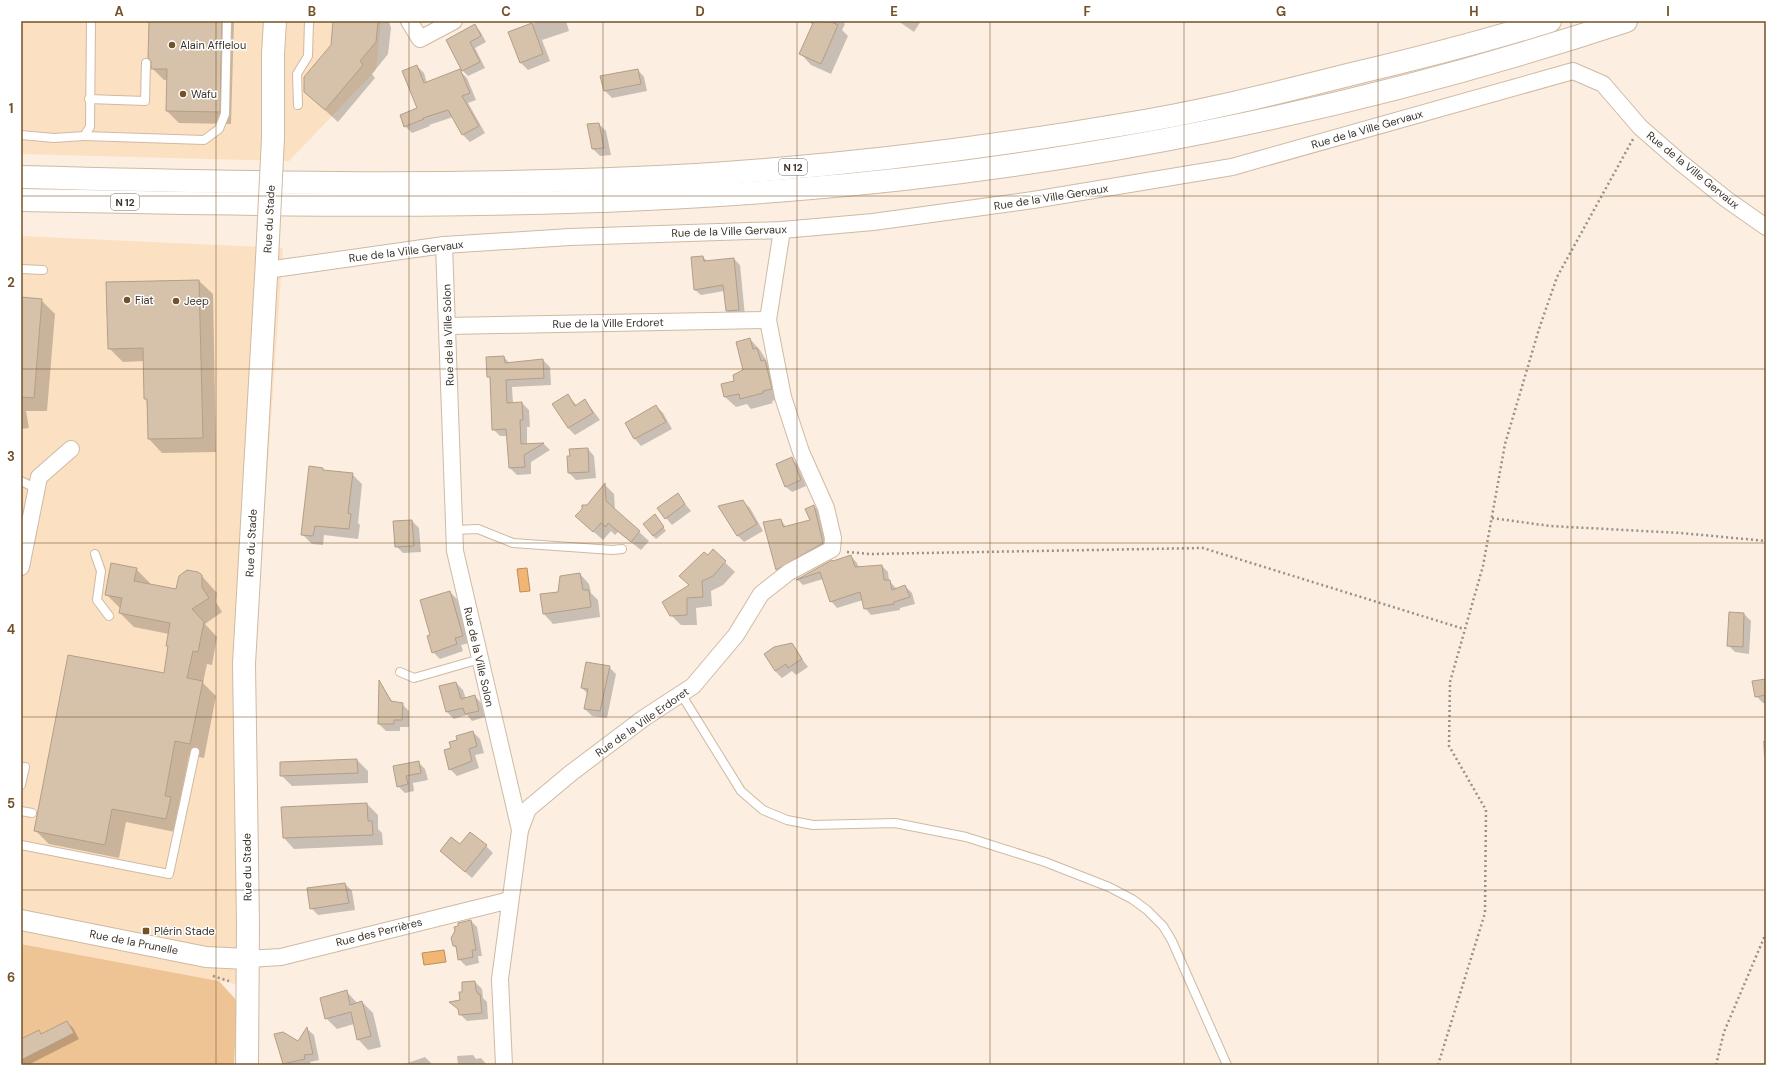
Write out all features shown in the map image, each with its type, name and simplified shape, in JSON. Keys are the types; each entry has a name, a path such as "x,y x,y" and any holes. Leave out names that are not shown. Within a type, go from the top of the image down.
{"main road":[{"name":"Rue du Stade","path":"247,1065 248,959 244,664 267,264 273,138 273,54 275,21"},
{"name":"N 12","path":"21,177 193,182 443,183 696,174 816,165 910,155 1122,125 1295,88 1408,61 1550,21"},
{"name":"N 12","path":"21,200 338,205 535,204 717,195 790,190 887,180 1070,155 1247,123 1461,72 1626,21"}],"street":[{"path":"409,21 420,39 454,21"},
{"name":"Rue de la Ville Gervaux","path":"267,264 444,245 570,237 782,230 873,222 1033,200 1232,167 1573,71 1603,84 1640,127 1703,181 1766,227"},
{"path":"782,230 768,320 782,397 801,452 826,508 833,538 832,549"},
{"name":"Rue de la Ville Solon","path":"444,245 455,551 520,830 500,978 504,1065"},
{"name":"Rue de la Ville Erdoret","path":"448,326 768,320"},
{"path":"21,566 23,547 39,477 71,449"},
{"name":"Rue de la Ville Erdoret","path":"520,830 528,809 590,758 694,686 736,635 761,594 789,572 832,549"},
{"name":"Rue des Perrières","path":"248,959 281,957 510,900"},
{"name":"Rue de la Prunelle","path":"21,920 206,957 248,959"}],"lane":[{"path":"84,136 90,127 89,100 91,21"},
{"path":"21,134 54,138 84,136 204,140 219,129 225,114 227,21"},
{"path":"298,105 297,74 308,56 309,21"},
{"path":"89,100 145,100 146,63"},
{"path":"21,269 44,270"},
{"path":"21,481 37,489"},
{"path":"454,530 478,529 513,543 612,550 622,549"},
{"path":"95,554 101,571 97,600 109,616"},
{"path":"400,672 414,678 480,659"},
{"path":"681,694 741,791 763,810 787,820 813,825 895,823 966,837 1045,862 1109,887 1132,899 1147,910 1163,926 1172,941 1227,1065"},
{"path":"21,845 169,874 195,752"},
{"path":"21,785 25,767"},
{"path":"21,811 32,813"}],"path":[{"path":"1438,1065 1485,913 1486,810 1449,746 1450,682 1483,566 1505,444 1538,329 1557,277 1640,127"},
{"path":"1492,518 1550,526 1681,533 1766,542"},
{"path":"832,549 854,554 870,554 1204,548 1464,629"},
{"path":"1716,1065 1724,1032 1766,933"}],"shaded area":[{"path":"21,21 381,21 376,70 289,161 21,154"},
{"path":"21,236 283,248 254,659 257,988 21,944"},
{"path":"527,568 530,591 520,592 517,569"},
{"path":"21,944 219,981 237,1001 234,1065 21,1065"},
{"path":"444,950 446,962 424,965 422,953"}],"building":[{"path":"149,21 222,21 220,112 166,111 167,69 151,69 151,61 148,58"},
{"path":"333,21 378,21 376,42 360,61 363,65 325,110 304,92 304,77 331,45"},
{"path":"814,21 829,21 838,25 821,64 799,54"},
{"path":"532,23 543,54 520,63 508,32"},
{"path":"475,24 481,36 470,42 480,62 462,71 446,40"},
{"path":"417,65 424,83 460,69 470,93 462,96 479,126 462,135 448,110 423,118 424,119 404,127 400,115 417,108 402,71"},
{"path":"638,69 641,84 604,91 600,76"},
{"path":"599,123 604,148 592,149 587,124"},
{"path":"703,256 704,261 734,258 739,310 726,311 723,285 694,290 691,257"},
{"path":"199,280 203,438 148,439 147,399 144,399 143,348 108,349 106,282"},
{"path":"21,297 42,299 34,398 21,397"},
{"path":"750,338 753,349 757,348 761,361 765,360 772,389 740,399 739,394 724,397 721,384 734,381 733,375 743,370 736,342"},
{"path":"504,356 505,363 543,359 544,378 506,380 507,403 522,402 523,420 520,420 521,444 544,443 524,455 525,467 509,468 506,429 492,430 490,377 487,377 486,357"},
{"path":"568,394 575,406 585,399 593,413 568,428 552,404"},
{"path":"656,405 666,422 634,439 625,423"},
{"path":"588,448 589,472 568,473 567,456 570,456 569,449"},
{"path":"792,457 801,480 785,487 776,464"},
{"path":"309,466 323,468 323,470 353,473 348,513 351,514 349,529 315,526 313,536 301,535"},
{"path":"605,483 606,501 640,531 631,542 608,523 606,527 601,523 593,532 575,516 582,509 582,505 587,505"},
{"path":"678,493 685,504 665,519 657,508"},
{"path":"743,500 757,524 737,536 718,506"},
{"path":"814,505 823,543 776,570 763,522 781,519 783,527 810,520 805,509"},
{"path":"655,514 664,527 653,536 643,524"},
{"path":"412,520 414,546 395,547 393,521"},
{"path":"713,549 726,561 713,576 702,581 703,597 687,598 687,615 670,616 662,602 689,585 679,576 704,552 708,555"},
{"path":"851,555 855,567 882,565 884,580 890,580 892,590 905,585 910,597 894,602 894,604 864,609 860,592 830,602 820,572 796,580 832,560 833,561"},
{"path":"111,563 137,568 134,581 176,589 179,576 187,570 198,572 202,575 202,587 209,598 192,609 204,622 198,652 193,651 187,678 203,681 190,744 175,741 165,796 171,797 166,819 112,809 105,845 34,831 68,655 164,673 168,646 166,646 170,623 119,613 122,598 105,595"},
{"path":"580,573 583,590 589,590 591,607 543,614 540,594 558,592 560,576"},
{"path":"450,591 463,636 455,638 457,644 432,653 427,636 430,635 420,600"},
{"path":"1729,612 1744,613 1743,647 1727,646"},
{"path":"792,643 802,659 788,668 786,664 775,671 764,654 774,647"},
{"path":"586,662 610,666 600,711 584,709 588,689 581,688"},
{"path":"1766,679 1766,695 1755,697 1752,681"},
{"path":"379,680 391,701 403,703 402,720 394,720 394,724 378,724"},
{"path":"456,682 461,699 475,695 479,711 465,714 463,708 446,712 439,686"},
{"path":"473,731 477,746 469,749 472,761 449,770 444,750 451,748 449,742 457,740 456,736"},
{"path":"357,759 358,773 280,776 280,762"},
{"path":"419,761 421,773 406,776 408,784 397,787 393,766"},
{"path":"367,803 368,821 372,821 373,835 283,838 281,807"},
{"path":"470,832 487,845 465,872 440,851 451,837 460,844"},
{"path":"345,883 349,903 310,909 307,888"},
{"path":"471,920 476,950 472,950 473,957 458,960 456,946 453,946 451,938 455,931 454,927 458,926 458,923"},
{"path":"475,981 476,990 478,994 480,994 482,1013 459,1015 458,1009 449,1002 460,1000 459,992 462,992 462,982"},
{"path":"347,990 350,1005 362,1001 371,1036 357,1040 351,1012 325,1019 320,998"},
{"path":"67,1021 74,1033 21,1060 21,1039 39,1030 41,1034"},
{"path":"307,1027 313,1054 304,1055 305,1059 283,1064 274,1034 283,1032 298,1041"}],"place":[{"name":"Alain Afflelou","path":"172,45"},
{"name":"Wafu","path":"183,94"},
{"name":"Fiat","path":"127,300"},
{"name":"Jeep","path":"176,301"},
{"name":"Plérin Stade","path":"146,931"}]}
